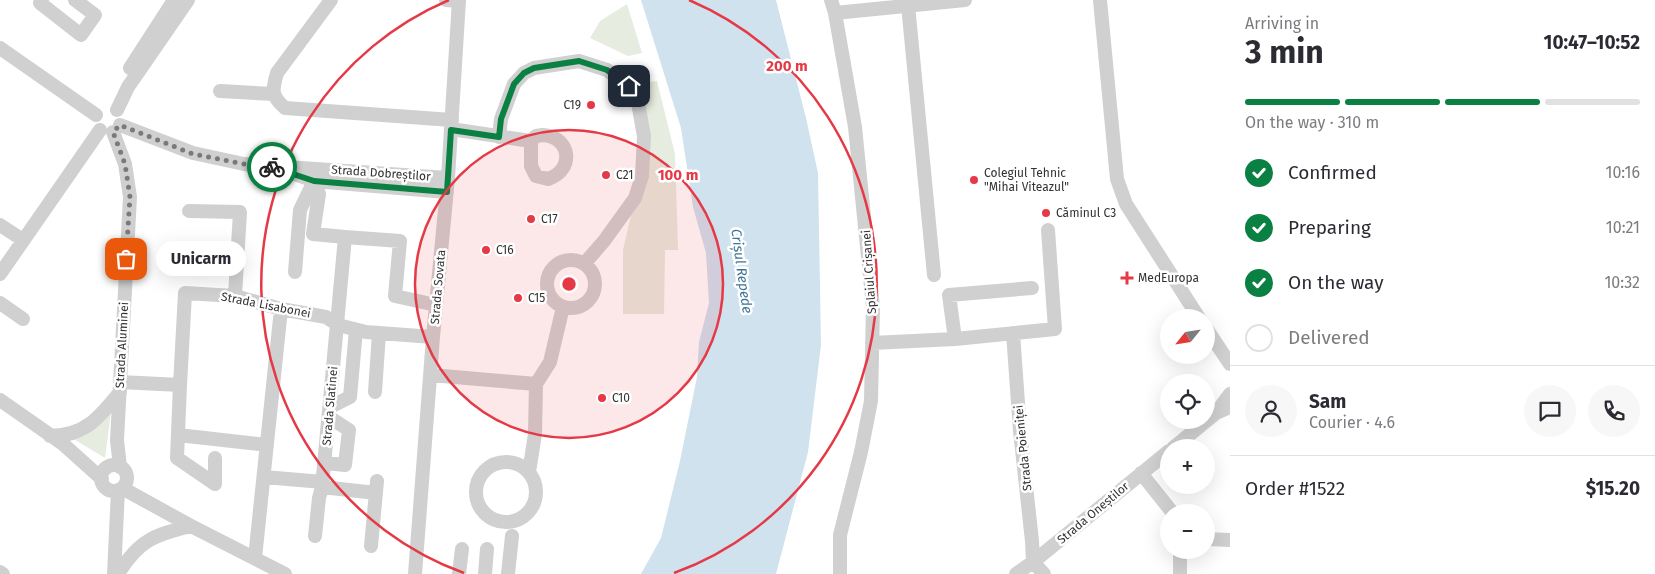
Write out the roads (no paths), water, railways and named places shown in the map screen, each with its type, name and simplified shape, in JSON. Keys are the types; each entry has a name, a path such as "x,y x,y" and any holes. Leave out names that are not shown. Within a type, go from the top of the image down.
{"street":[{"path":"42,0 40,3 81,35 95,15 74,0"},
{"path":"113,109 120,83 174,0"},
{"path":"113,109 188,0"},
{"path":"331,0 277,73 274,83 274,94 276,100 285,108 451,125 499,137 531,141"},
{"name":"Strada Sovata","path":"415,574 447,185 455,0"},
{"path":"833,7 908,5 965,0"},
{"path":"1100,0 1117,179 1126,204 1193,309"},
{"path":"908,5 934,275"},
{"name":"Splaiul Crișanei","path":"833,7 855,127 873,307 871,401 861,452 840,535 840,574"},
{"path":"0,48 96,115"},
{"path":"499,137 501,119 514,84 524,73 534,68 579,61 607,70 629,86 638,103 644,136 642,176 635,198 604,241 584,264"},
{"path":"220,91 274,94"},
{"path":"0,274 23,240 111,129 120,115 113,109 102,109 96,115 96,123 111,129"},
{"name":"Strada Dobreștilor","path":"111,129 193,154 244,164 266,165 314,174 447,185"},
{"name":"Strada Aluminei","path":"111,129 125,164 130,197 114,478 117,520 114,574"},
{"path":"314,174 319,194 313,234 400,241 395,296 436,305"},
{"name":"Strada Dobreștilor","path":"295,272 300,210 314,174"},
{"path":"189,211 240,212 234,296"},
{"path":"0,225 23,240"},
{"path":"872,343 955,339 1055,329 1048,230"},
{"name":"Strada Slatinei","path":"315,536 319,498 323,484 345,237"},
{"path":"575,260 584,264 593,275 595,286 591,297 582,306 574,308 563,307 552,298 548,290 548,278 554,268 562,262 575,260"},
{"path":"955,339 948,296 1032,288"},
{"name":"Strada Lisabonei","path":"180,385 185,293 234,296 281,309 326,317 338,325 356,330 433,337"},
{"path":"0,303 23,319"},
{"path":"529,472 512,462 502,462 493,465 485,471 479,480 477,489 478,499 488,515 506,522 516,520 531,508 535,500 534,480 529,472 535,434 536,384 550,362 563,307"},
{"path":"255,558 281,309"},
{"path":"325,463 345,465 349,430 330,412 350,397 356,330"},
{"path":"375,392 379,333"},
{"name":"Strada Poieniței","path":"1013,333 1033,562"},
{"path":"1215,342 1230,364"},
{"path":"431,375 536,384"},
{"path":"50,436 69,434 85,428 98,418 120,387 180,385 177,458 215,484 215,458"},
{"path":"1216,414 1230,394"},
{"path":"0,400 50,436 186,524 286,574"},
{"path":"1184,439 1216,414 1230,407"},
{"path":"178,435 267,445"},
{"name":"Strada Oneștilor","path":"1016,574 1160,458"},
{"path":"1140,473 1165,504"},
{"path":"264,477 323,484 376,487 372,546"},
{"path":"118,574 133,551 140,545 186,524"},
{"path":"508,574 512,536"},
{"path":"1215,539 1230,540"},
{"path":"459,574 462,548"},
{"path":"485,574 487,549"},
{"path":"1180,559 1180,574"},
{"path":"1033,562 1044,574"}],"water":[{"name":"Crișul Repede","path":"641,0 776,0 806,118 818,173 821,345 808,452 776,574 641,574 661,538 680,461 697,377 699,342 709,303 706,253 693,207 681,128"}],"place":[{"name":"C19","path":"591,105"},
{"name":"C21","path":"606,175"},
{"name":"Colegiul Tehnic \"Mihai Viteazul\"","path":"974,180"},
{"name":"Căminul C3","path":"1046,213"},
{"name":"C17","path":"531,219"},
{"name":"C16","path":"486,250"},
{"name":"Unicarm","path":"126,259"},
{"name":"MedEuropa","path":"1127,278"},
{"name":"C15","path":"518,298"},
{"name":"C10","path":"602,398"}]}
